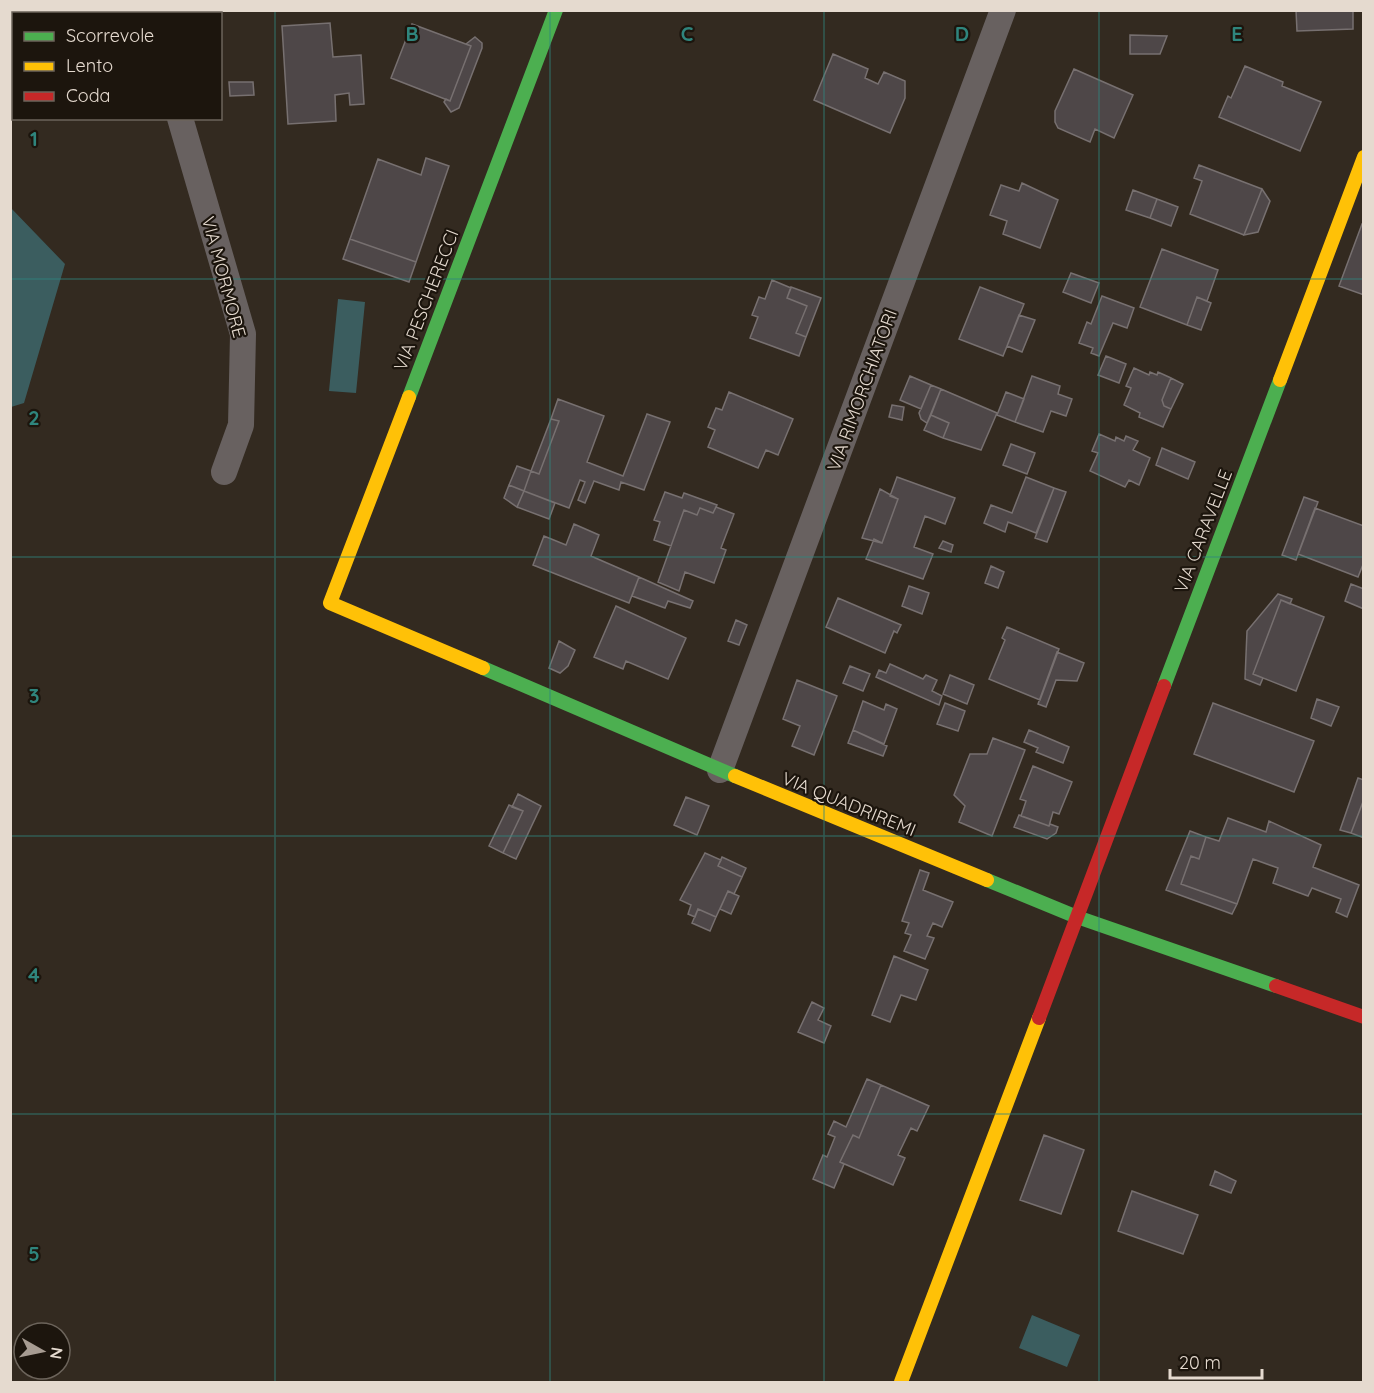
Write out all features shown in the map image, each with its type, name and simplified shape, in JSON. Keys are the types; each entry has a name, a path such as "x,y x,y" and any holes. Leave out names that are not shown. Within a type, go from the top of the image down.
{"street":[{"name":"VIA PESCHERECCI","path":"330,603 555,10"},
{"name":"VIA RIMORCHIATORI","path":"720,770 1003,10"},
{"name":"VIA MORMORE","path":"181,120 243,333 241,425 224,472"},
{"name":"VIA CARAVELLE","path":"901,1383 1364,157"},
{"name":"VIA QUADRIREMI","path":"330,603 720,770 1077,917 1364,1017"}],"water":[{"path":"10,207 65,264 24,403 11,407"},
{"path":"338,299 365,302 356,393 329,391"},
{"path":"1032,1315 1080,1335 1067,1367 1019,1348"}],"building":[{"path":"1296,10 1353,10 1353,29 1297,31"},
{"path":"330,23 333,57 361,55 364,104 350,105 349,93 335,95 336,121 288,124 282,26"},
{"path":"412,24 471,46 450,101 391,78"},
{"path":"1130,35 1167,36 1160,54 1130,54"},
{"path":"475,37 482,43 482,48 459,108 451,112 444,102 446,99 450,101 471,46 466,44"},
{"path":"833,54 868,69 865,78 878,84 884,72 905,81 905,98 890,133 814,100"},
{"path":"1245,66 1283,82 1282,86 1321,102 1300,151 1219,117 1228,96 1231,98"},
{"path":"1074,69 1133,95 1114,138 1095,129 1090,142 1058,128 1055,122 1055,111"},
{"path":"229,82 253,82 254,95 230,96"},
{"path":"426,158 449,166 416,262 350,239 378,159 421,175"},
{"path":"1199,165 1262,189 1244,235 1190,214 1202,181 1194,178"},
{"path":"1022,183 1058,200 1040,248 1003,234 1007,221 990,215 1001,185 1019,191"},
{"path":"1262,189 1270,201 1258,232 1244,235"},
{"path":"1133,190 1157,199 1150,218 1126,210"},
{"path":"1157,199 1178,207 1171,226 1150,218"},
{"path":"1362,224 1364,225 1364,295 1339,286"},
{"path":"350,239 416,262 409,282 343,259"},
{"path":"1162,249 1218,270 1207,301 1197,297 1187,325 1140,307"},
{"path":"1071,273 1099,283 1091,303 1063,292"},
{"path":"772,280 791,288 787,298 807,306 796,333 806,337 799,356 750,338 758,317 752,315 759,297 765,299"},
{"path":"791,287 821,298 806,337 796,333 807,306 787,298"},
{"path":"980,287 1024,304 1003,356 959,339"},
{"path":"1102,296 1134,308 1127,328 1113,323 1099,356 1091,353 1093,348 1079,343 1087,322 1091,324"},
{"path":"1197,297 1211,303 1201,330 1187,325"},
{"path":"1019,315 1035,320 1022,352 1007,346"},
{"path":"1106,356 1126,364 1119,383 1098,375"},
{"path":"1134,368 1149,375 1150,372 1157,375 1158,372 1171,378 1162,400 1164,406 1171,409 1163,427 1139,417 1140,413 1124,405 1131,388 1126,386"},
{"path":"910,376 931,385 921,409 900,400"},
{"path":"1032,376 1060,386 1058,394 1072,399 1066,416 1051,411 1043,432 1015,422"},
{"path":"1171,378 1183,384 1171,409 1164,406 1162,400"},
{"path":"931,385 941,389 927,423 921,419 919,413"},
{"path":"941,389 997,413 981,450 943,438 949,423 931,415"},
{"path":"729,392 793,419 778,455 766,450 758,468 708,447 715,430 708,427 716,408 722,410"},
{"path":"1006,392 1024,399 1015,422 997,415"},
{"path":"558,399 604,416 587,462 623,476 647,414 670,422 644,490 621,482 619,490 594,481 585,503 578,500 585,482 580,480 569,508 524,491 531,471 539,474 559,421 551,419"},
{"path":"892,405 904,407 902,420 889,417"},
{"path":"931,415 949,423 943,438 924,430"},
{"path":"551,419 559,421 539,474 531,471"},
{"path":"1099,434 1115,441 1116,437 1124,441 1126,436 1138,441 1133,450 1150,458 1139,485 1129,480 1125,487 1090,471 1098,453 1092,451"},
{"path":"1011,444 1035,453 1027,474 1003,465"},
{"path":"1162,448 1195,462 1188,479 1156,465"},
{"path":"517,466 531,471 524,491 509,485"},
{"path":"897,477 955,498 945,524 925,516 914,547 933,554 923,579 866,559 874,539 882,543 898,499 890,496"},
{"path":"1026,477 1054,488 1036,533 1008,522 1005,532 984,523 991,505 1012,513"},
{"path":"509,485 524,491 517,507 504,498"},
{"path":"1054,488 1066,492 1047,542 1035,538"},
{"path":"880,489 898,499 882,543 862,538"},
{"path":"524,491 555,503 549,519 517,507"},
{"path":"665,492 682,498 684,493 717,505 713,513 700,508 697,515 684,510 671,546 654,540 660,522 654,520"},
{"path":"1304,497 1318,502 1296,560 1282,555"},
{"path":"716,507 734,514 721,548 726,550 714,583 685,572 679,591 658,582 684,510 697,515 700,508 713,513"},
{"path":"1315,508 1364,526 1364,562 1358,577 1298,554"},
{"path":"574,524 599,535 591,556 639,577 629,603 533,565 544,536 566,545"},
{"path":"943,541 953,545 951,552 939,548"},
{"path":"991,566 1004,572 998,588 985,583"},
{"path":"639,577 693,601 690,608 668,601 665,608 632,596"},
{"path":"1351,584 1364,589 1364,609 1345,601"},
{"path":"909,586 929,593 922,614 902,606"},
{"path":"1278,594 1292,599 1290,604 1281,600 1253,674 1263,678 1260,685 1245,679 1247,631"},
{"path":"838,598 901,625 897,633 894,631 885,653 826,627"},
{"path":"1281,600 1324,617 1296,691 1253,674"},
{"path":"616,606 686,638 668,679 626,661 623,669 594,657"},
{"path":"736,620 747,625 739,645 728,641"},
{"path":"1007,627 1059,649 1040,700 989,679 1005,640 1002,638"},
{"path":"559,641 575,650 568,666 560,673 549,668"},
{"path":"1057,652 1084,663 1077,681 1056,680 1046,707 1038,704"},
{"path":"890,664 923,679 926,675 937,680 932,691 942,696 939,705 876,677 879,670 886,673"},
{"path":"850,666 870,674 863,691 843,683"},
{"path":"950,675 974,685 967,704 943,694"},
{"path":"797,680 837,696 814,755 792,746 800,726 783,719"},
{"path":"1317,699 1339,707 1331,726 1311,718"},
{"path":"863,701 884,710 886,704 897,709 884,744 853,730"},
{"path":"945,703 965,711 958,731 937,724"},
{"path":"1213,703 1314,741 1294,792 1194,754"},
{"path":"853,730 887,746 883,756 848,743"},
{"path":"1029,730 1069,747 1063,763 1036,752 1038,748 1024,742"},
{"path":"993,738 1025,750 992,836 959,822 965,806 954,795 970,754 987,754"},
{"path":"1033,766 1072,782 1059,814 1053,812 1049,826 1021,816 1026,801 1020,799"},
{"path":"1358,778 1364,780 1364,799 1351,833 1340,830"},
{"path":"518,794 541,806 516,859 503,853 523,811 512,807"},
{"path":"686,797 709,806 697,835 674,825"},
{"path":"1364,799 1364,838 1351,833"},
{"path":"509,805 523,811 503,853 489,846"},
{"path":"1019,815 1058,827 1056,833 1047,839 1014,827"},
{"path":"1228,818 1266,832 1269,821 1321,845 1313,867 1359,885 1347,917 1336,912 1341,899 1312,888 1308,896 1273,883 1278,868 1253,859 1237,904 1181,884 1191,856 1199,859 1206,837 1219,841"},
{"path":"1190,831 1206,837 1199,859 1191,856 1181,884 1237,904 1232,914 1166,890"},
{"path":"705,853 721,860 718,866 742,877 734,894 728,891 716,917 698,909 695,917 688,914 691,905 680,900"},
{"path":"722,857 746,868 742,877 718,866"},
{"path":"920,870 929,873 923,890 953,902 942,927 933,923 927,936 934,938 925,959 904,951 911,935 905,933 909,923 902,921"},
{"path":"728,891 739,896 731,914 720,909"},
{"path":"698,909 716,917 710,931 692,923"},
{"path":"894,956 928,970 916,1000 901,995 890,1022 872,1015"},
{"path":"812,1002 824,1008 818,1020 831,1026 824,1043 798,1032"},
{"path":"867,1079 881,1085 859,1138 853,1135 840,1162 844,1164 834,1188 813,1179 823,1155 827,1157 835,1137 828,1134 834,1121 846,1127"},
{"path":"881,1085 929,1106 917,1131 911,1128 898,1155 905,1158 893,1185 840,1162 853,1135 859,1138"},
{"path":"1044,1135 1084,1150 1061,1214 1020,1200"},
{"path":"1215,1171 1236,1181 1231,1193 1210,1185"},
{"path":"1132,1191 1198,1215 1183,1254 1118,1231"}],"traffic: fast":[{"path":"409,397 556,10"},
{"path":"1164,686 1280,380"},
{"path":"483,668 735,776"},
{"path":"987,880 1077,917 1276,986"}],"traffic: slow":[{"path":"1280,380 1364,157"},
{"path":"409,397 330,603 483,668"},
{"path":"735,776 987,880"},
{"path":"901,1382 1039,1018"}],"traffic: jam":[{"path":"1039,1018 1164,686"},
{"path":"1276,986 1364,1017"}]}
